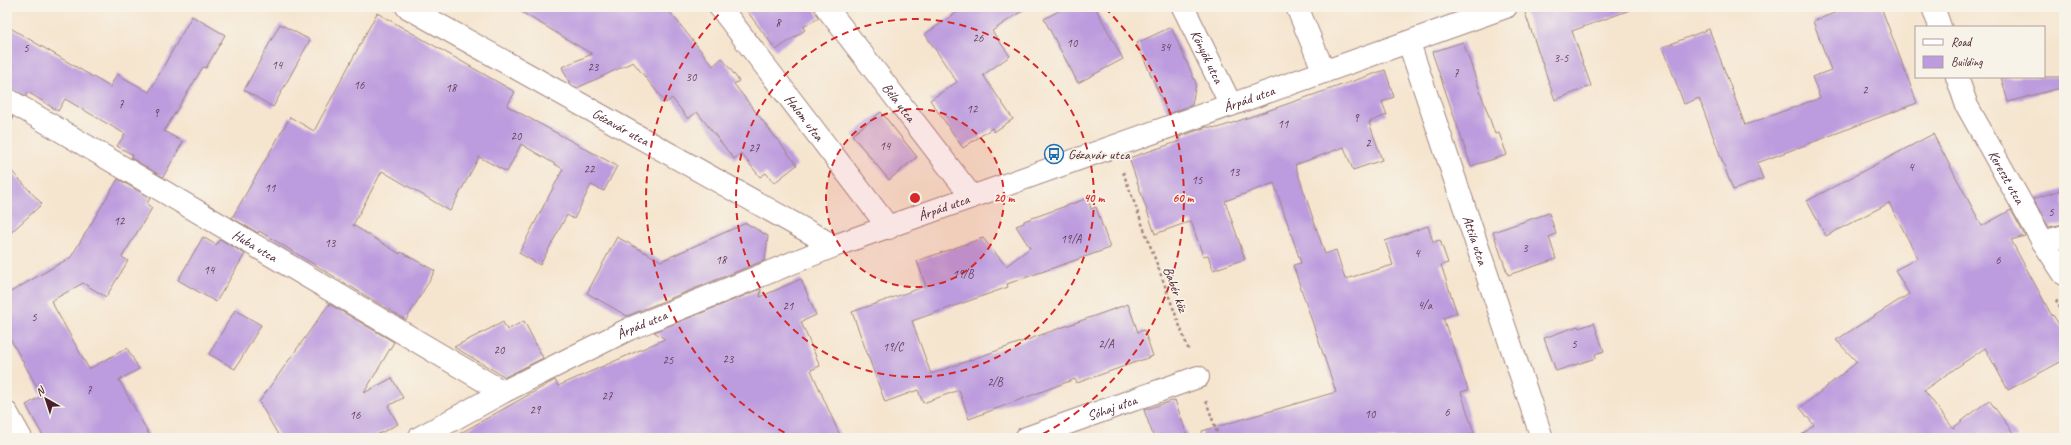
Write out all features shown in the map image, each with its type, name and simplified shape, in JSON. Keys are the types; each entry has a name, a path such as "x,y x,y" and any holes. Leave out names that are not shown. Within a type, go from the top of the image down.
{"street":[{"name":"Gézavár utca","path":"408,7 834,246"},
{"name":"Halom utca","path":"720,7 889,228"},
{"name":"Béla utca","path":"826,7 972,197"},
{"name":"Könyök utca","path":"1183,7 1231,106"},
{"path":"1297,7 1324,72"},
{"name":"Árpád utca","path":"419,438 503,392 629,329 834,246 889,228 1506,7"},
{"path":"1933,7 1940,26"},
{"name":"Attila utca","path":"1409,43 1542,438"},
{"name":"Kereszt utca","path":"1957,78 1967,106 2043,242 2064,274"},
{"name":"Huba utca","path":"7,99 503,392"},
{"path":"2043,242 2064,236"},
{"name":"Sóhaj utca","path":"1026,438 1198,377"},
{"path":"7,413 21,438"}],"path":[{"name":"Babér köz","path":"1114,147 1219,438"}],"building":[{"path":"513,7 666,7 713,66 722,58 739,81 734,84 797,165 774,183 766,173 760,177 741,153 734,159 697,112 688,119 672,98 666,103 633,62 577,88 570,84 562,67 592,54"},
{"path":"744,7 814,7 819,18 803,27 805,30 776,50"},
{"path":"965,7 1028,7 992,31 1010,56 983,75 1013,119 994,132 992,128 963,148 930,100 957,82 925,34"},
{"path":"1066,7 1095,7 1123,59 1078,83 1044,19"},
{"path":"1523,7 1629,7 1630,10 1572,31 1591,86 1555,100"},
{"path":"1851,7 1881,7 1917,103 1757,163 1763,179 1733,190 1699,98 1684,104 1663,47 1709,29 1745,125 1820,98 1812,77 1831,70 1813,21"},
{"path":"377,13 515,92 507,106 617,166 604,191 591,185 574,219 567,215 540,265 519,253 563,169 521,144 507,172 479,157 450,211 382,171 353,225 400,254 401,252 435,271 406,320 259,231 258,233 232,218 290,117 314,131"},
{"path":"192,16 225,35 206,68 203,67 164,131 183,142 163,177 131,158 133,155 117,146 125,134 65,99 58,111 28,92 26,96 7,87 7,26 110,87 117,74 149,92"},
{"path":"280,24 310,40 273,107 244,90"},
{"path":"1171,27 1196,83 1192,105 1168,114 1137,43"},
{"path":"1463,42 1495,134 1499,133 1507,155 1471,166 1432,52"},
{"path":"1385,70 1394,97 1382,102 1387,115 1369,122 1382,160 1353,170 1344,147 1295,165 1325,254 1336,250 1345,279 1393,265 1385,241 1428,226 1433,242 1440,240 1448,263 1441,265 1457,313 1443,318 1468,390 1461,392 1474,433 1460,438 1203,438 1202,431 1336,392 1293,265 1301,263 1274,183 1225,201 1245,259 1213,270 1208,255 1203,256 1191,221 1155,234 1129,158 1180,141 1179,137 1207,127 1218,128"},
{"path":"2064,77 2064,87 2008,102 2001,78"},
{"path":"881,112 917,157 889,180 852,135"},
{"path":"7,114 13,117 7,128"},
{"path":"1933,134 1982,226 2011,210 2025,236 2011,240 2052,316 2053,315 2064,332 2064,360 2008,390 1985,348 1924,390 1953,428 1989,400 2017,438 1798,438 1814,425 1800,408 1857,362 1836,340 1909,294 1895,270 1918,258 1889,203 1826,236 1807,201"},
{"path":"7,166 42,204 7,236"},
{"path":"118,179 150,198 147,204 152,208 122,257 128,261 106,297 83,283 51,301 89,369 127,348 139,369 119,380 151,438 44,438 26,405 42,396 7,333 7,294 71,257"},
{"path":"2064,189 2064,224 2049,227 2033,199"},
{"path":"1088,198 1091,209 1096,207 1110,248 1007,284 1008,287 912,321 931,374 1128,304 1138,332 1144,330 1153,356 1077,383 1075,379 969,419 959,390 923,403 918,390 885,402 852,312 926,286 917,261 983,238 1006,266 1030,248 1016,226 1024,223 1024,221"},
{"path":"1549,213 1556,234 1549,237 1556,259 1508,275 1493,232"},
{"path":"746,223 768,236 765,260 627,316 587,293 617,237 661,261"},
{"path":"203,237 216,245 220,239 245,254 216,302 178,280"},
{"path":"801,279 816,315 801,322 820,366 811,370 841,438 452,438 555,380 558,386 665,339 654,332 761,289 760,297"},
{"path":"329,304 394,342 364,393 392,378 403,398 388,406 398,424 371,438 280,438 259,402"},
{"path":"235,310 261,325 235,369 209,354"},
{"path":"524,321 543,358 505,377 454,347 503,322 507,330"},
{"path":"1594,323 1604,351 1595,354 1596,358 1556,371 1544,338 1578,326 1579,328"},
{"path":"1175,400 1188,438 1154,438 1144,410"}],"place":[{"name":"Gézavár utca","path":"1054,154"}]}
